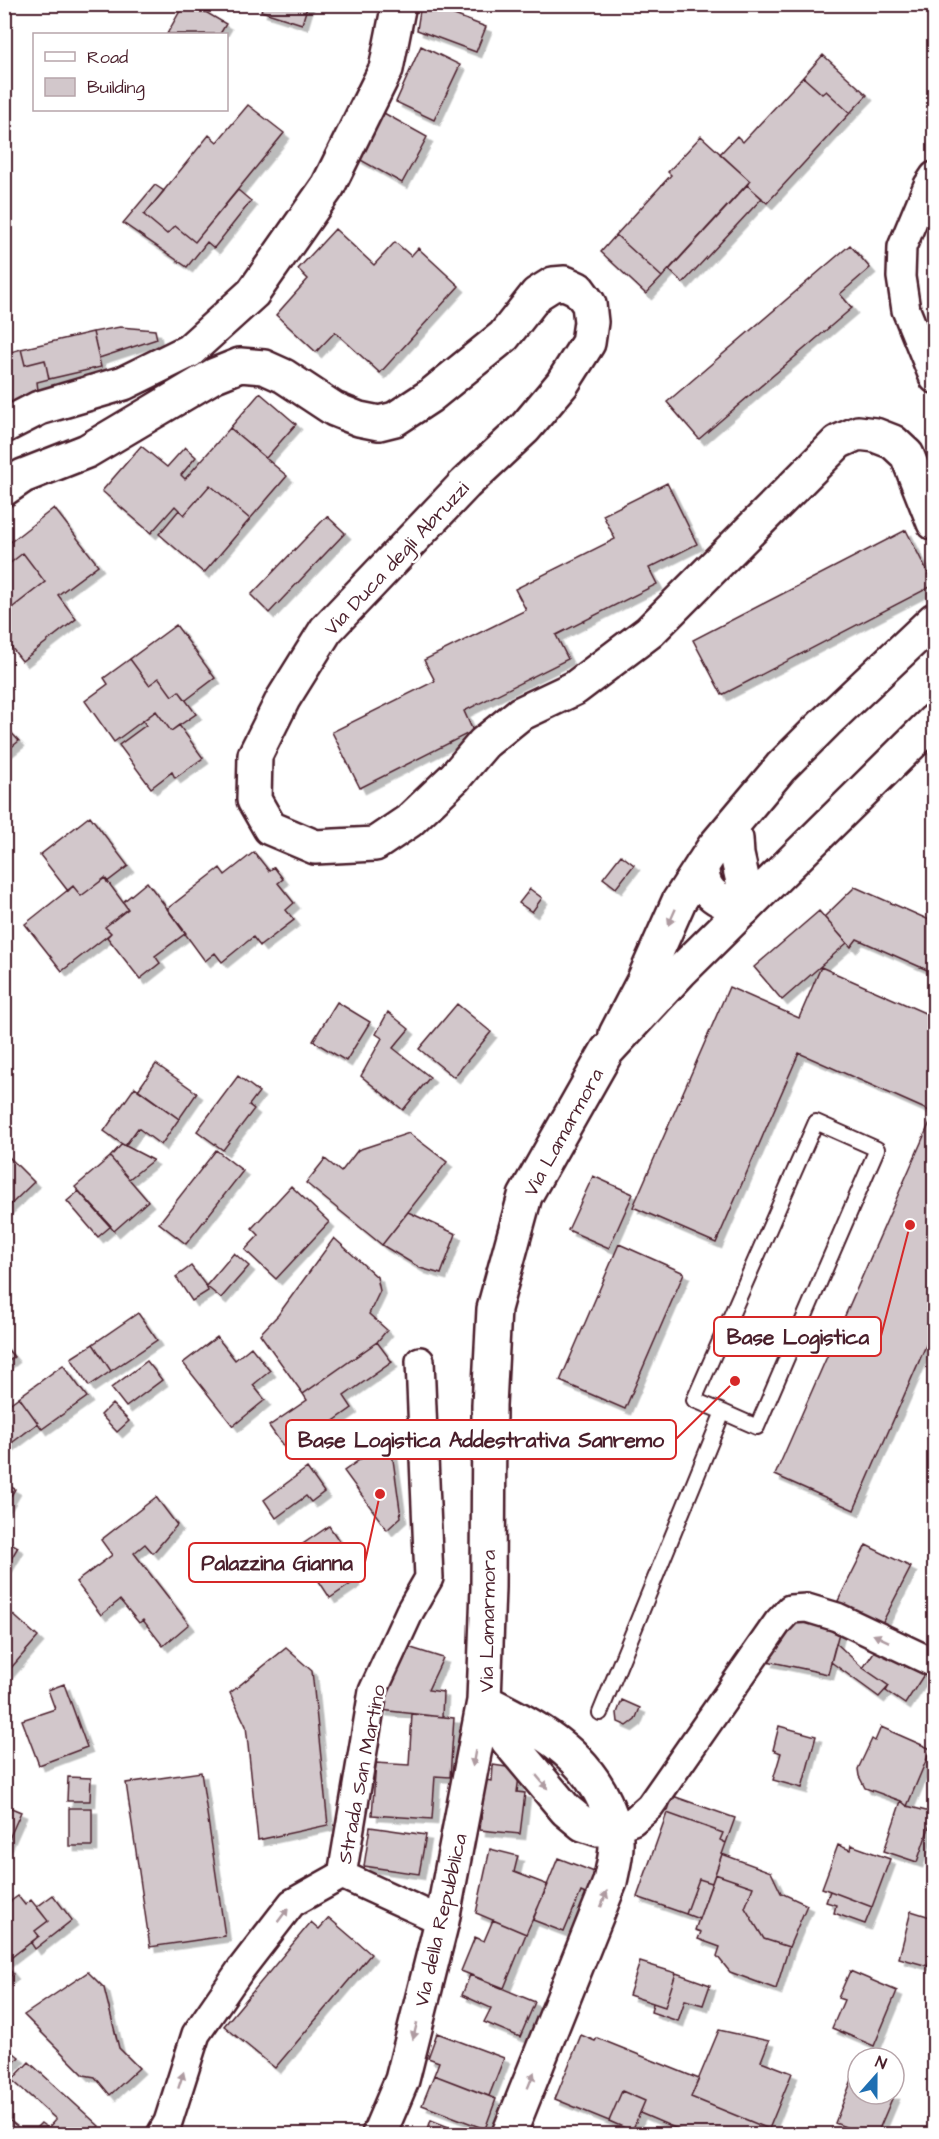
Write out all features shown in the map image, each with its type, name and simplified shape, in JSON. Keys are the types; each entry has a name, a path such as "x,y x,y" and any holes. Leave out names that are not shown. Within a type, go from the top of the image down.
{"street":[{"path":"4,426 39,408 124,383 189,351 253,292 328,186 386,69 399,4"},
{"path":"934,177 902,247 901,277 906,310 934,379"},
{"name":"Via Duca degli Abruzzi","path":"4,489 23,476 87,451 214,375 240,365 264,368 284,376 334,409 359,419 379,423 395,419 430,396 504,336 537,294 553,284 565,283 578,289 589,304 591,322 588,342 562,384 525,428 465,484 326,630 283,699 255,755 254,800 270,828 315,847 375,844 409,821 455,777 484,743 520,714 575,688 649,632 838,442 858,433 875,435 893,442 907,455 934,523"},
{"path":"607,1051 643,982 680,901 702,866 737,828 781,767 934,620"},
{"name":"Via Lamarmora","path":"484,1701 488,1587 489,1405 494,1309 525,1196 607,1051 680,972 934,721"},
{"path":"737,828 744,850 756,859 775,864 795,859"},
{"path":"702,866 702,879 706,889 721,900 744,909 744,886 737,855 737,828"},
{"name":"Strada San Martino","path":"342,1875 373,1691 410,1611 429,1578 420,1361"},
{"path":"484,1701 508,1741 566,1810 583,1824 598,1829 614,1828 633,1821 650,1806 778,1622 790,1609 807,1608 837,1617 934,1663"},
{"name":"Via della Repubblica","path":"379,2134 402,2080 442,1921 484,1701"},
{"path":"509,2134 610,1882 616,1845 614,1828"},
{"name":"Strada San Martino","path":"342,1875 442,1921"},
{"name":"Strada San Martino","path":"161,2134 168,2122 196,2034 241,1969 292,1903 342,1875"}],"lane":[{"path":"816,1122 877,1149 757,1427 723,1412 694,1400 816,1122"},
{"path":"600,1713 723,1412"}],"building":[{"path":"184,4 192,4 226,24 221,33 168,33"},
{"path":"263,4 308,4 302,24 261,11"},
{"path":"421,4 438,4 436,8 486,27 476,52 417,30"},
{"path":"421,46 460,65 434,120 396,102"},
{"path":"823,55 867,95 850,113 826,91 822,94 803,77"},
{"path":"803,77 822,94 826,91 850,113 767,203 747,185 750,181 720,154 737,136 743,142"},
{"path":"248,105 284,133 195,242 175,226 167,234 144,215 209,135 217,142"},
{"path":"382,112 427,137 402,183 357,158"},
{"path":"701,136 750,181 662,277 616,235 671,175 668,172"},
{"path":"155,185 164,191 144,215 167,234 175,226 195,242 238,190 251,201 214,248 207,242 187,267 123,223"},
{"path":"747,185 762,198 683,283 669,270"},
{"path":"335,229 374,265 395,242 411,256 418,248 459,286 380,373 335,332 316,352 276,315 308,279 298,269"},
{"path":"616,235 662,277 646,294 601,252"},
{"path":"850,245 870,268 840,294 852,308 699,439 667,402"},
{"path":"120,327 155,330 157,339 99,358 93,332"},
{"path":"93,332 101,367 49,379 45,360 25,365 21,349"},
{"path":"21,349 25,365 45,360 49,379 37,382 38,390 4,406 4,354"},
{"path":"260,393 296,424 266,458 230,428"},
{"path":"230,428 287,476 250,519 210,485 184,515 175,506 151,533 102,491 141,446 167,467 185,447 196,457 181,475 185,479"},
{"path":"667,483 697,544 649,568 657,584 556,635 568,659 464,711 473,731 360,788 332,732 435,681 424,660 526,610 515,589 615,539 603,515"},
{"path":"210,485 250,519 204,573 159,534 179,510 184,515"},
{"path":"54,508 98,565 58,595 76,619 22,661 4,638 4,614 45,582 23,553 4,568 4,547"},
{"path":"327,516 345,533 269,613 251,595"},
{"path":"906,530 934,585 722,695 693,640"},
{"path":"23,553 45,582 4,614 4,568"},
{"path":"176,625 215,678 186,700 179,691 172,696 159,678 149,685 130,659"},
{"path":"130,659 149,685 159,678 172,696 179,691 196,714 171,731 156,711 114,742 85,701 108,684 104,678"},
{"path":"156,711 171,731 179,725 203,758 175,778 172,772 151,788 119,745 146,725 143,721"},
{"path":"4,725 19,741 4,753"},
{"path":"90,816 128,866 107,882 105,878 81,896 73,886 68,891 40,855"},
{"path":"254,852 269,871 274,867 283,879 278,883 294,903 286,910 294,920 260,946 253,937 222,962 215,953 205,961 167,909 220,868 225,875"},
{"path":"621,855 634,865 616,888 603,878"},
{"path":"105,878 128,909 105,927 111,933 62,971 25,924 73,886 81,896"},
{"path":"147,882 186,933 155,956 160,963 140,979 107,937 111,933 105,927 128,909 123,902"},
{"path":"855,887 934,922 934,973 857,939 851,947 824,917"},
{"path":"530,889 542,898 532,912 519,903"},
{"path":"819,911 847,943 782,1000 754,967"},
{"path":"821,967 934,1017 934,1113 799,1053 716,1243 633,1207 729,987 799,1018"},
{"path":"337,1002 370,1022 346,1061 313,1041"},
{"path":"457,1004 491,1032 454,1077 419,1049"},
{"path":"388,1012 409,1029 393,1048 430,1077 403,1110 361,1076 382,1038 376,1034"},
{"path":"156,1064 197,1093 179,1119 138,1090"},
{"path":"238,1076 259,1092 249,1105 254,1109 223,1150 197,1131"},
{"path":"135,1087 179,1119 161,1145 138,1128 125,1146 104,1131"},
{"path":"934,1113 934,1327 854,1510 775,1475"},
{"path":"409,1133 447,1162 382,1245 306,1183 325,1159 341,1172 358,1150"},
{"path":"122,1144 153,1160 129,1179 110,1157"},
{"path":"216,1150 243,1171 186,1244 159,1223"},
{"path":"7,1155 34,1182 4,1211 4,1158"},
{"path":"110,1157 148,1201 114,1231 75,1187"},
{"path":"593,1176 633,1194 609,1248 568,1230"},
{"path":"291,1186 329,1222 276,1279 245,1250 259,1235 252,1228"},
{"path":"79,1191 111,1226 98,1237 67,1201"},
{"path":"408,1212 456,1234 441,1274 420,1268 382,1245"},
{"path":"334,1238 377,1277 380,1291 369,1314 387,1330 377,1342 303,1394 260,1334 278,1315"},
{"path":"619,1244 684,1273 625,1409 560,1381"},
{"path":"234,1253 249,1266 221,1298 206,1286"},
{"path":"191,1266 208,1291 192,1301 176,1277"},
{"path":"138,1313 157,1340 111,1371 93,1344"},
{"path":"217,1337 235,1360 251,1347 270,1371 253,1385 265,1400 233,1426 183,1363"},
{"path":"377,1342 392,1362 344,1396 352,1408 288,1453 269,1426 307,1400 303,1394"},
{"path":"93,1344 111,1371 89,1386 71,1358"},
{"path":"4,1345 14,1357 4,1365"},
{"path":"147,1361 162,1380 126,1407 111,1388"},
{"path":"63,1365 87,1397 42,1429 19,1397"},
{"path":"19,1397 38,1423 9,1445 4,1438 4,1408"},
{"path":"112,1404 129,1421 117,1432 101,1415"},
{"path":"390,1438 401,1517 387,1530 344,1471"},
{"path":"307,1468 324,1492 311,1502 306,1496 276,1518 264,1500"},
{"path":"4,1483 15,1489 4,1508"},
{"path":"156,1497 177,1525 153,1553 145,1544 134,1553 189,1624 163,1646 143,1620 139,1623 120,1600 101,1615 76,1582 112,1555 101,1540"},
{"path":"329,1526 352,1560 344,1565 355,1581 330,1598 297,1548"},
{"path":"4,1539 18,1547 4,1571"},
{"path":"866,1545 911,1567 880,1627 836,1605"},
{"path":"9,1611 38,1637 4,1676 4,1616"},
{"path":"793,1620 840,1629 828,1674 767,1661"},
{"path":"836,1643 863,1668 889,1686 879,1697 831,1662"},
{"path":"880,1643 925,1673 905,1704 886,1691 889,1686 863,1668"},
{"path":"408,1647 443,1658 428,1690 443,1692 442,1717 381,1710"},
{"path":"286,1648 312,1671 328,1825 258,1840 246,1726 230,1693"},
{"path":"64,1684 87,1747 39,1765 22,1720 55,1709 48,1690"},
{"path":"622,1700 640,1708 635,1720 627,1726 618,1722 617,1713"},
{"path":"412,1714 454,1718 450,1777 435,1776 432,1819 372,1815 376,1763 409,1765"},
{"path":"779,1726 816,1736 802,1788 773,1780 781,1753 773,1750"},
{"path":"881,1727 931,1749 907,1806 901,1801 865,1788 859,1776 858,1769 872,1739 875,1741"},
{"path":"493,1765 520,1769 517,1792 525,1793 520,1834 480,1830 485,1780 492,1781"},
{"path":"201,1772 225,1936 150,1947 126,1783"},
{"path":"68,1777 91,1778 90,1801 67,1801"},
{"path":"673,1796 735,1818 726,1843 720,1840 723,1833 667,1813"},
{"path":"901,1801 907,1806 934,1813 917,1862 884,1851"},
{"path":"4,1805 21,1812 4,1850"},
{"path":"69,1808 92,1808 92,1846 69,1846"},
{"path":"667,1813 723,1833 720,1840 726,1843 712,1883 699,1879 686,1914 637,1897"},
{"path":"370,1827 426,1835 419,1874 364,1866"},
{"path":"838,1845 850,1850 851,1845 890,1859 872,1907 822,1888"},
{"path":"490,1849 518,1856 514,1872 548,1885 526,1934 476,1913"},
{"path":"722,1854 771,1872 781,1893 807,1905 789,1947 764,1939 745,1908 753,1887 715,1874"},
{"path":"558,1858 597,1873 588,1895 581,1892 564,1932 533,1920"},
{"path":"715,1874 753,1887 745,1908 764,1939 789,1947 776,1989 730,1972 717,1956 720,1947 698,1939 701,1932 695,1930"},
{"path":"699,1879 712,1883 699,1919 686,1914"},
{"path":"830,1891 872,1907 865,1924 834,1913 836,1905 826,1902"},
{"path":"53,1895 72,1920 35,1949 31,1943 39,1936 35,1931 48,1921 37,1907"},
{"path":"18,1896 25,1905 31,1900 48,1921 35,1931 39,1936 4,1963 4,1906"},
{"path":"911,1911 934,1918 934,1942 928,1966 899,1958"},
{"path":"329,1918 371,1954 275,2068 224,2026 311,1922 319,1929"},
{"path":"493,1920 526,1934 504,1988 461,1971 475,1937 484,1941"},
{"path":"640,1962 676,1973 665,2007 629,1995"},
{"path":"4,1963 13,1974 4,1981"},
{"path":"850,1971 897,1991 874,2046 832,2028 844,2000 838,1998"},
{"path":"88,1972 104,1988 119,2048 139,2068 110,2095 95,2077 84,2075 24,2015"},
{"path":"676,1973 710,1985 703,2005 685,2000 678,2021 651,2012 653,2003 665,2007"},
{"path":"470,1975 535,2002 520,2037 484,2022 491,2008 462,1995"},
{"path":"719,2030 769,2041 761,2061 792,2073 769,2129 691,2097"},
{"path":"437,2033 504,2058 489,2096 434,2075 439,2062 428,2058"},
{"path":"581,2035 595,2041 597,2038 699,2079 691,2097 769,2129 767,2134 681,2134 678,2133 680,2130 640,2113 645,2101 622,2091 609,2121 555,2099"},
{"path":"4,2045 19,2057 8,2069 4,2066"},
{"path":"29,2062 99,2126 91,2134 55,2134 48,2128 56,2119 12,2080"},
{"path":"434,2075 496,2099 485,2129 422,2105"},
{"path":"622,2091 645,2101 632,2131 609,2121"},
{"path":"846,2095 846,2106 889,2106 877,2134 864,2134 835,2123"},
{"path":"4,2116 27,2134 4,2134"},
{"path":"431,2120 466,2134 426,2134"},
{"path":"41,2123 48,2128 55,2134 30,2134"},
{"path":"200,2129 212,2134 197,2134"}],"place":[{"name":"Base Logistica","path":"910,1225"},
{"name":"Base Logistica Addestrativa Sanremo","path":"735,1381"},
{"name":"Palazzina Gianna","path":"380,1494"}]}
